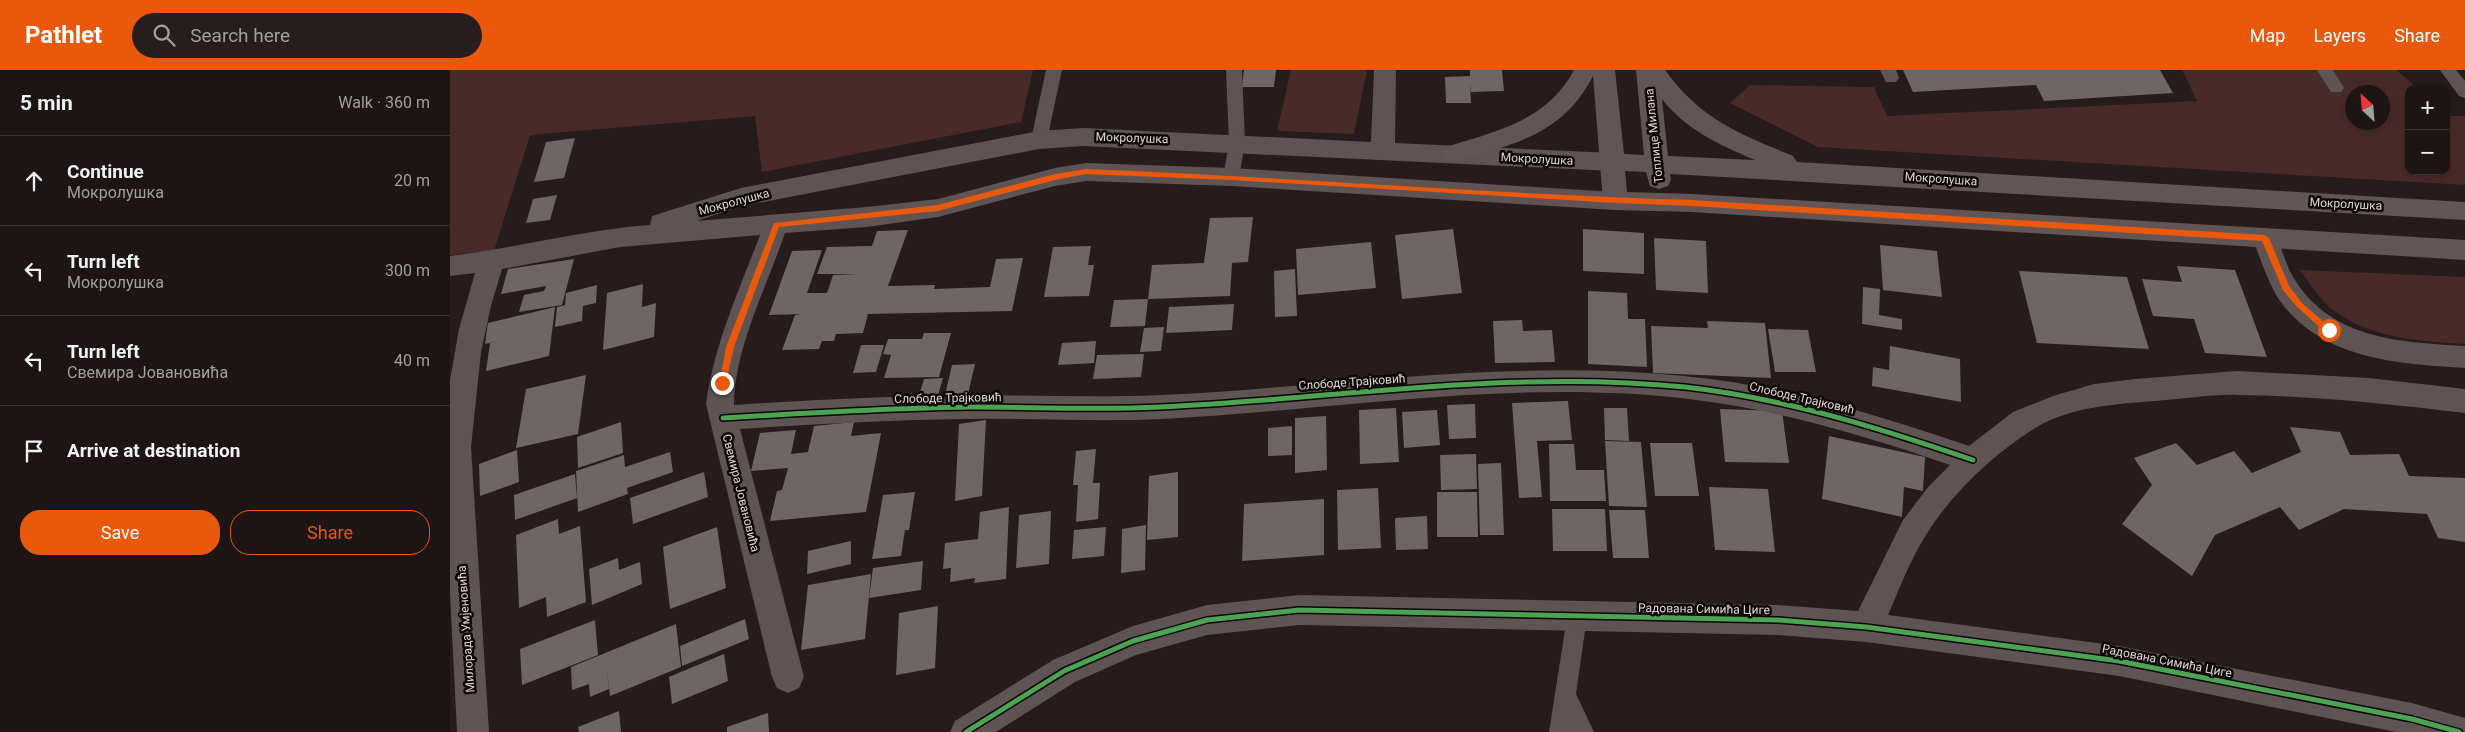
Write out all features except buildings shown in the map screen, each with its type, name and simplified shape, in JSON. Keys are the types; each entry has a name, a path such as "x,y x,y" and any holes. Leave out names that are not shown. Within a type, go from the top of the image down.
{"main road":[{"path":"1454,154 1533,126 1558,111 1580,82 1585,70"},
{"path":"1604,70 1616,201"},
{"name":"Топлице Милана","path":"1647,70 1661,202"},
{"path":"1653,70 1668,92 1697,120 1739,143 1805,170"},
{"name":"Мокролушка","path":"1613,162 1805,170 2465,211"},
{"name":"Мокролушка","path":"1616,201 1661,202 2465,250"}],"street":[{"path":"1383,151 1385,70"},
{"name":"Мокролушка","path":"620,237 741,197 1039,140 1114,137 1613,162"},
{"name":"Мокролушка","path":"450,266 492,261 620,237 776,225 938,208 1055,177 1086,172 1231,177 1616,201"},
{"name":"Свемира Јовановића","path":"776,225 730,347 722,383 720,404 788,677"},
{"path":"2265,238 2286,288 2299,305 2329,330 2346,340 2393,352 2465,357"},
{"name":"Милорада Умјеновића","path":"473,732 457,448 460,402 472,331 481,292 492,261"},
{"name":"Слободе Трајковић","path":"722,418 883,409 1178,406 1489,383 1595,382 1662,386 1739,394 1804,407 1867,423 1973,460"},
{"path":"1866,627 1913,530 1939,496 1973,460 2023,421 2063,404 2094,396 2237,384 2369,390 2465,401"},
{"name":"Радована Симића Циге","path":"966,732 1064,671 1133,641 1207,620 1300,610 1777,620 1866,627 2119,660 2412,719 2459,732"}],"lane":[{"path":"1039,140 1054,70"},
{"path":"1231,177 1237,143 1234,70"},
{"path":"2325,70 2336,88"},
{"path":"2448,70 2465,92"},
{"path":"1560,732 1577,617"},
{"path":"1566,696 1583,732"}],"shaded area":[{"path":"450,70 1033,70 1021,122 762,172 755,116 530,135 494,251 450,255"},
{"path":"1291,70 1367,70 1354,134 1277,131"},
{"path":"2182,70 2396,70 2414,85 2405,85 2405,175 2450,175 2450,115 2465,116 2465,185 1818,147 1730,103 1750,85 1874,87 1887,116 2197,101"},
{"path":"2300,270 2465,277 2465,344 2394,336 2376,332 2360,325 2329,307"}],"cycle path":[{"path":"723,418 931,408 1157,407 1409,387 1576,381 1686,387 1771,400 1887,431 1973,460"},
{"path":"966,732 1064,671 1133,641 1207,620 1299,610 1777,620 1866,627 2119,661 2412,719 2459,732"}],"route":[{"path":"722,383 730,347 776,225 867,217 938,208 1055,177 1086,172 1231,177 2265,238 2286,288 2299,305 2329,330"}]}
